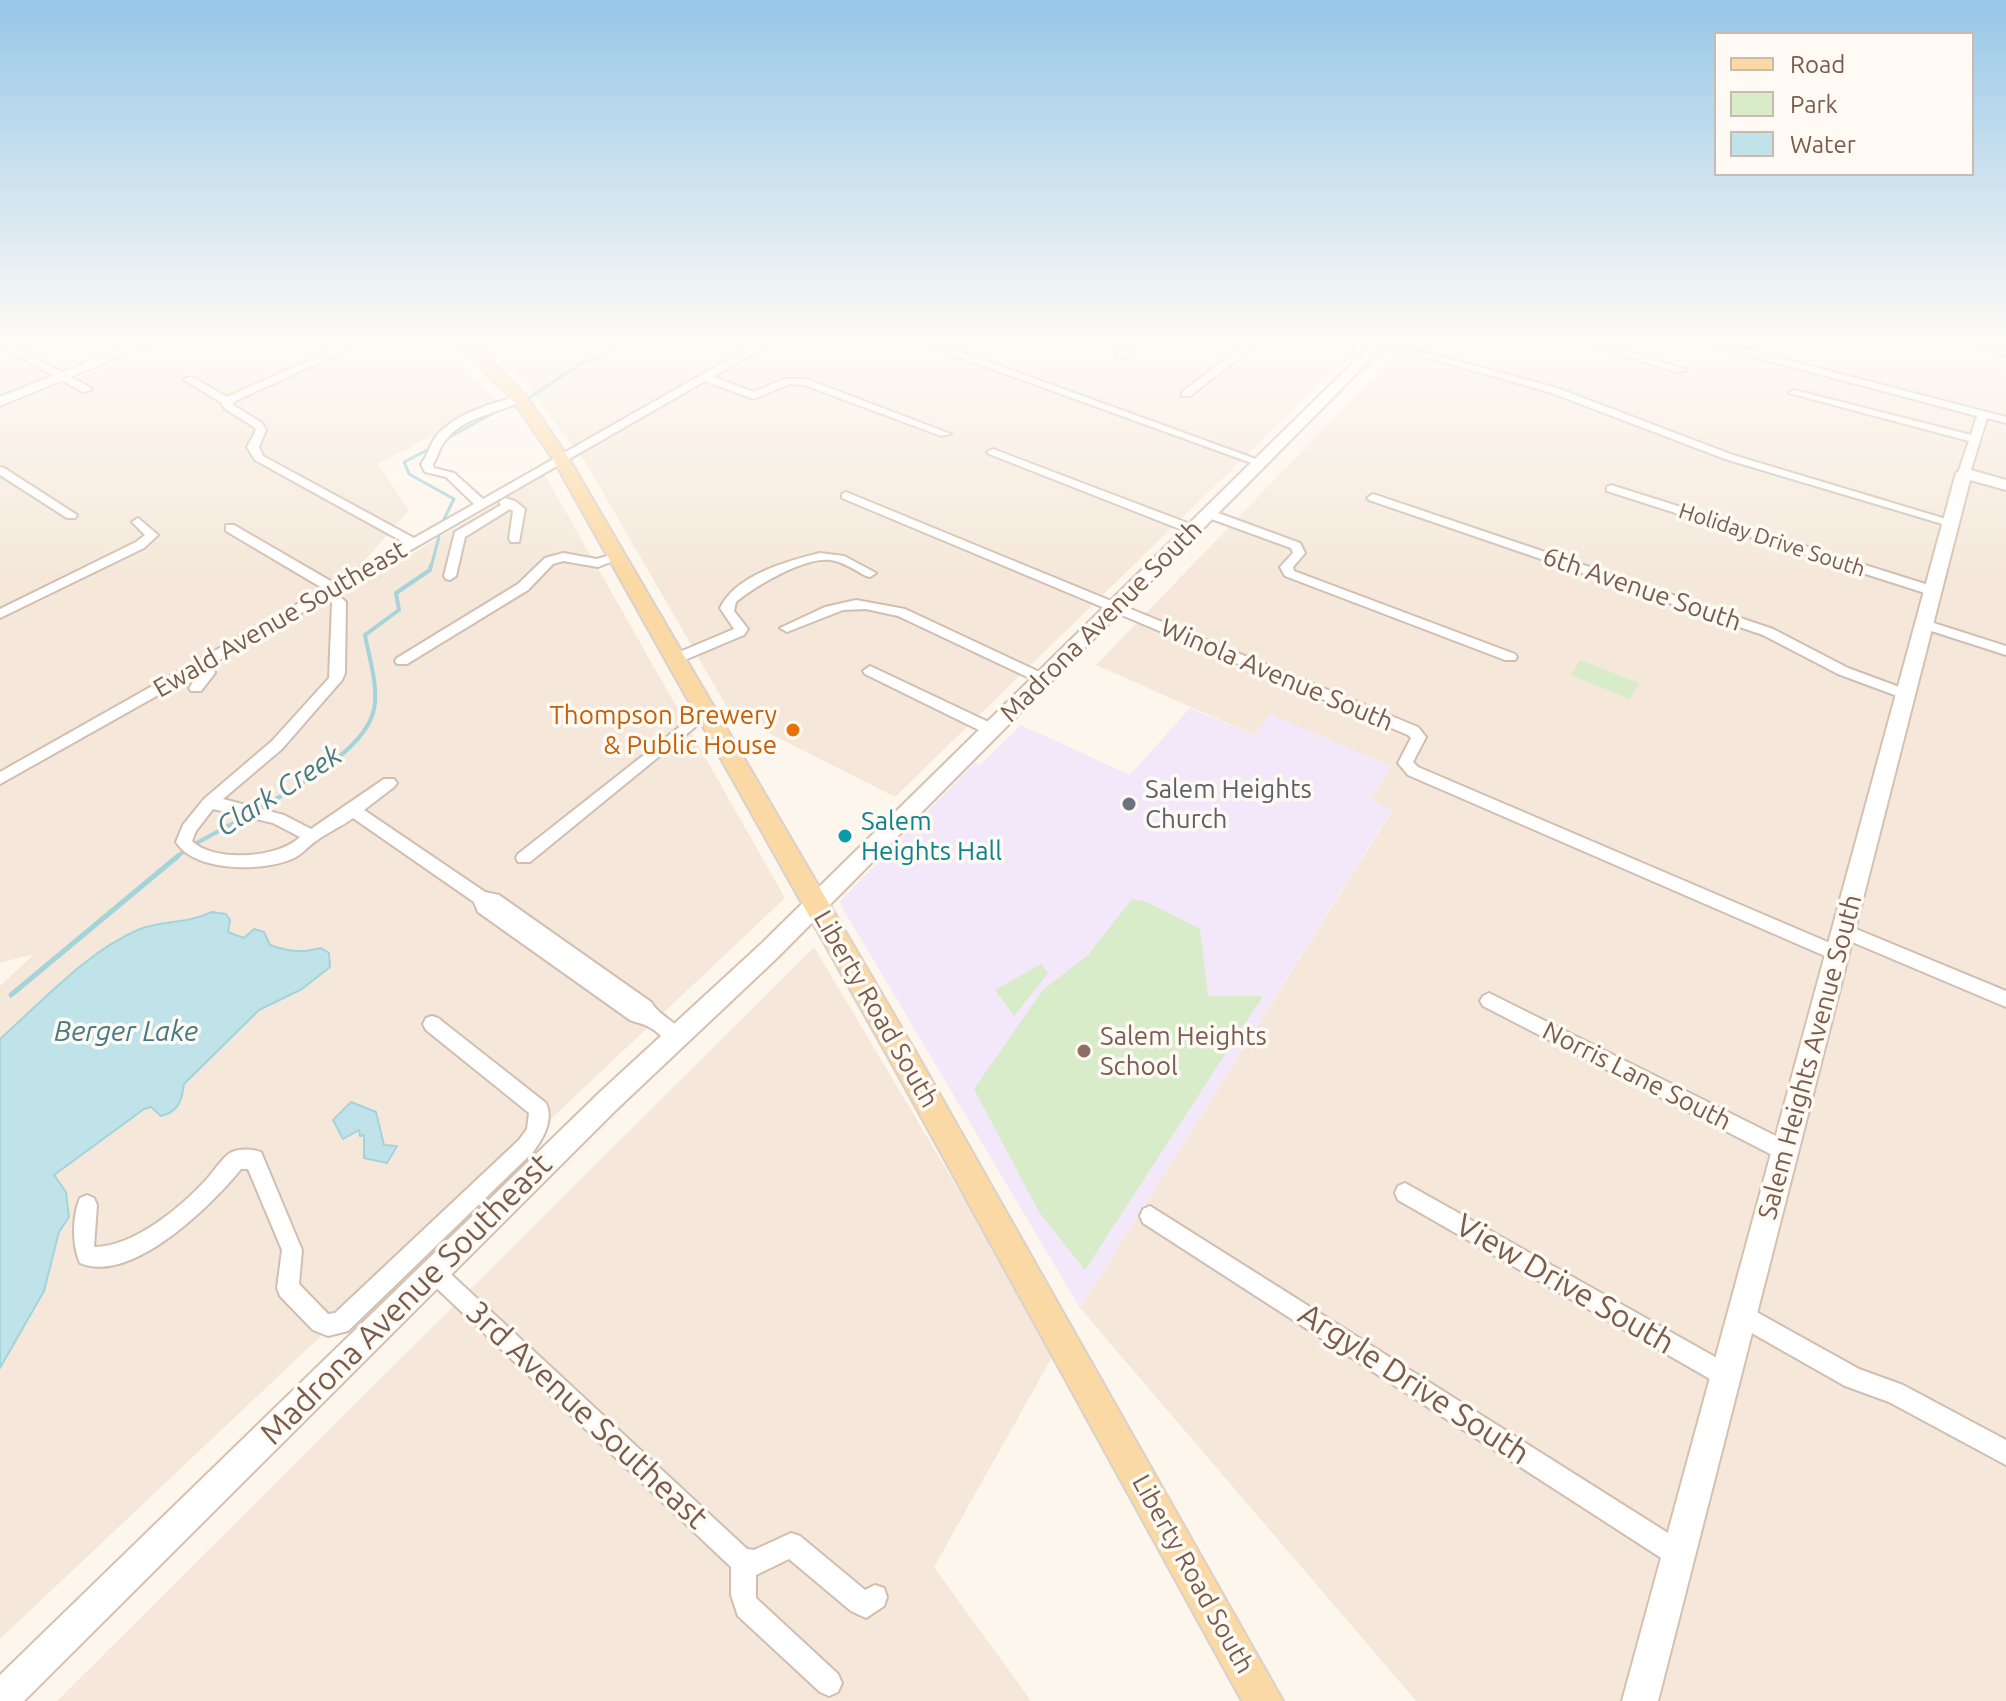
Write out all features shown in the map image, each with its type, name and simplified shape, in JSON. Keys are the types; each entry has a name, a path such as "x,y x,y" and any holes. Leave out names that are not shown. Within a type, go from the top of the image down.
{"main road":[{"name":"Liberty Road South","path":"533,417 561,459 816,903 1263,1701"},
{"name":"Madrona Avenue South","path":"816,903 1307,417"},
{"name":"Salem Heights Avenue South","path":"1640,1701 1964,473"},
{"path":"1964,473 2006,485"},
{"name":"Madrona Avenue Southeast","path":"0,1700 434,1272 448,1238 677,1037 816,903"}],"street":[{"path":"245,417 260,428 253,447 259,458 414,543"},
{"path":"470,417 442,436 434,457 427,464 429,470 450,475 481,504"},
{"name":"Ewald Avenue Southeast","path":"0,779 636,417"},
{"path":"901,417 945,434"},
{"path":"1134,417 1261,463"},
{"path":"1625,417 1729,457 1950,522"},
{"path":"1890,417 1975,439"},
{"name":"Salem Heights Avenue South","path":"1964,473 1982,417"},
{"path":"993,452 1194,530"},
{"path":"0,470 71,515"},
{"name":"Holiday Drive South","path":"1611,489 1933,591"},
{"name":"Winola Avenue South","path":"846,496 1413,731 1419,737 1405,763 1413,771 1841,942"},
{"path":"494,497 519,509 515,539"},
{"name":"6th Avenue South","path":"1373,498 1768,632 1843,671 1905,694"},
{"path":"450,576 459,535 511,504"},
{"path":"1210,514 1296,546 1299,553 1286,567 1289,573 1510,657"},
{"path":"0,614 140,545 152,535 138,522"},
{"path":"230,528 330,591 339,602 337,676 277,745 210,803 185,834 185,847 199,855 233,859 269,859 289,854 389,783"},
{"path":"675,659 739,632 741,629 728,613 728,604 751,584 817,557 827,556 870,573"},
{"path":"402,661 523,587 549,561 563,557 598,563 617,557"},
{"path":"787,628 850,605 864,605 883,613 900,612 1043,679"},
{"path":"1924,624 2006,651"},
{"path":"196,688 208,673 205,662"},
{"path":"870,671 992,730"},
{"path":"524,858 706,711"},
{"path":"210,803 268,817 298,828 309,837"},
{"path":"353,810 481,898 484,907 636,1015 651,1018 677,1037"},
{"path":"1841,942 2006,999"},
{"name":"Norris Lane South","path":"1489,1001 1785,1151"},
{"path":"87,1205 84,1248 87,1256 97,1259 111,1256 166,1231 211,1193 236,1160 254,1159 292,1250 288,1288 328,1325 344,1319 448,1238 536,1132 541,1113 533,1103 432,1024"},
{"name":"View Drive South","path":"1405,1193 1725,1375"},
{"name":"Argyle Drive South","path":"1150,1216 1678,1554"},
{"name":"3rd Avenue Southeast","path":"434,1272 740,1559"},
{"path":"1742,1315 1853,1378 1895,1393 2006,1453"},
{"path":"740,1559 755,1563 791,1545 860,1602 866,1605 875,1597"},
{"path":"740,1559 746,1571 742,1596 747,1607 829,1683"}],"shaded area":[{"path":"0,417 468,417 378,464 409,510 326,605 545,475 785,898 0,1639 0,986 34,954 0,963"},
{"path":"551,417 1285,417 895,797 731,714 586,463"},
{"path":"1335,417 2006,417 2006,1701 1416,1701 1080,1308 1392,811 1370,800 1390,768 1254,735 1096,665"},
{"name":"Salem Heights School","path":"1190,708 1254,735 1270,714 1389,765 1370,800 1392,810 1080,1308 839,902 975,763 980,765 1021,725 1130,775"},
{"path":"814,947 1055,1352 934,1567 1031,1701 57,1701"}],"green space":[{"path":"1580,660 1639,683 1630,699 1571,675"},
{"path":"1132,899 1147,902 1200,929 1208,996 1263,996 1085,1270 1039,1212 974,1089 1043,990 1088,955"},
{"path":"1041,964 1048,973 1014,1016 995,990"}],"water":[{"name":"Berger Lake","path":"212,912 226,914 230,920 228,932 244,938 254,929 264,932 270,945 277,947 302,951 321,948 329,953 330,967 302,989 259,1010 184,1084 175,1109 161,1116 151,1107 144,1109 54,1175 66,1192 69,1217 59,1232 44,1291 0,1368 0,1039 66,978 121,938 148,926 192,919"},
{"path":"351,1102 376,1112 384,1145 397,1146 387,1163 364,1158 364,1135 360,1136 359,1130 343,1139 333,1120"}],"waterway":[{"name":"Clark Creek","path":"444,440 486,417"},
{"name":"Clark Creek","path":"433,447 404,462 409,474 454,499 444,519"},
{"name":"Clark Creek","path":"431,567 439,537"},
{"name":"Clark Creek","path":"256,811 322,770 353,744 364,730 372,716 375,697 365,635 399,610 396,593 430,570 431,565"},
{"name":"Clark Creek","path":"193,845 248,815"},
{"name":"Clark Creek","path":"176,858 185,850"},
{"name":"Clark Creek","path":"11,995 178,856"}],"place":[{"name":"Thompson Brewery & Public House","path":"793,730"},
{"name":"Salem Heights Church","path":"1129,804"},
{"name":"Salem Heights Hall","path":"845,836"},
{"name":"Salem Heights School","path":"1084,1051"}]}
